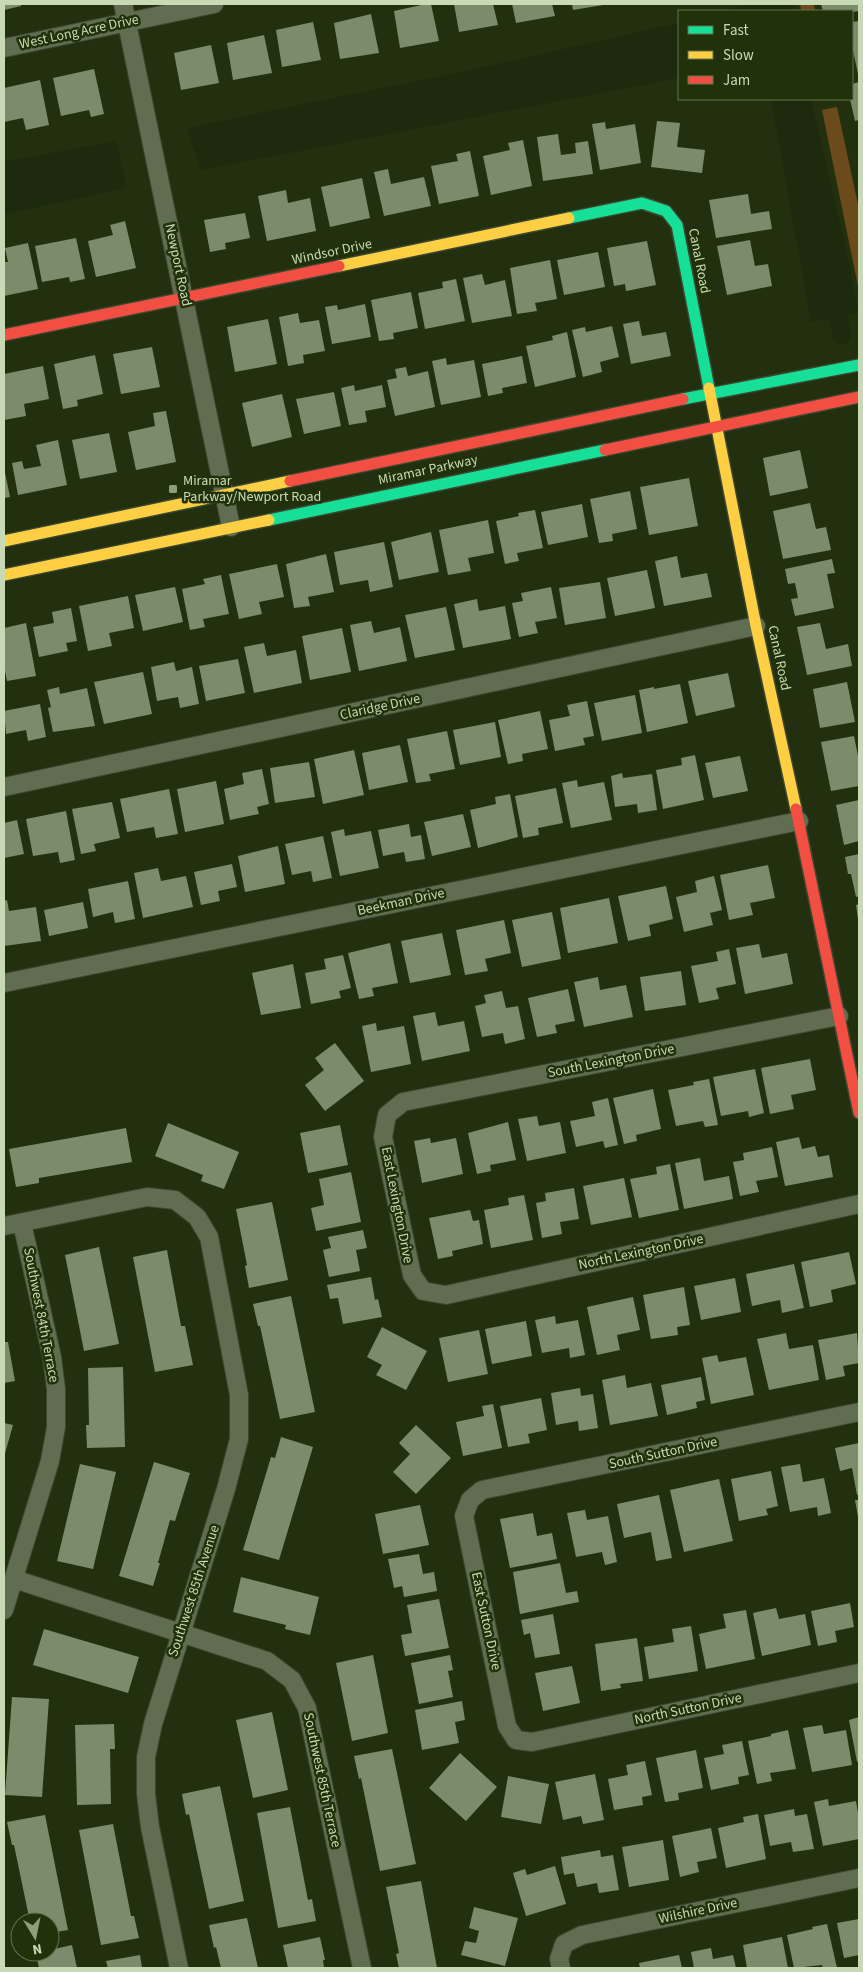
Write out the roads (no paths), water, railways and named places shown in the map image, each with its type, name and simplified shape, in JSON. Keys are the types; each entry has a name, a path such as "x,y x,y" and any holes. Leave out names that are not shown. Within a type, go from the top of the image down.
{"main road":[{"name":"Windsor Drive","path":"4,335 642,203 666,211"},
{"name":"Canal Road","path":"666,211 677,225 756,626 799,821 859,1113"},
{"name":"Miramar Parkway","path":"4,541 710,393 859,366"},
{"name":"Miramar Parkway","path":"4,575 859,396"}],"street":[{"name":"Newport Road","path":"123,4 231,527"},
{"name":"West Long Acre Drive","path":"4,48 214,4"},
{"name":"Claridge Drive","path":"4,787 756,626"},
{"name":"Beekman Drive","path":"4,983 799,821"},
{"name":"South Lexington Drive","path":"387,1115 403,1102 839,1016"},
{"name":"East Lexington Drive","path":"387,1115 383,1137 412,1275 423,1291"},
{"name":"Southwest 85th Avenue","path":"22,1222 147,1197 175,1200 197,1217 208,1237 239,1395 239,1439 226,1489 152,1724 146,1757 146,1794 150,1827 179,1968"},
{"name":"North Lexington Drive","path":"423,1291 446,1295 859,1204"},
{"path":"4,1226 22,1222"},
{"name":"Southwest 84th Terrace","path":"4,1610 50,1461 56,1427 56,1389 52,1357 22,1222"},
{"name":"South Sutton Drive","path":"470,1500 482,1490 859,1412"},
{"name":"East Sutton Drive","path":"470,1500 464,1516 507,1726 516,1740"},
{"name":"Southwest 85th Terrace","path":"14,1579 267,1661 292,1680 307,1708 362,1968"},
{"name":"North Sutton Drive","path":"516,1740 532,1742 859,1673"},
{"name":"Wilshire Drive","path":"561,1968 559,1959 564,1944 582,1934 859,1878"}],"waterway":[{"path":"833,292 842,335"}],"place":[{"name":"Miramar Parkway/Newport Road","path":"173,489"}]}
